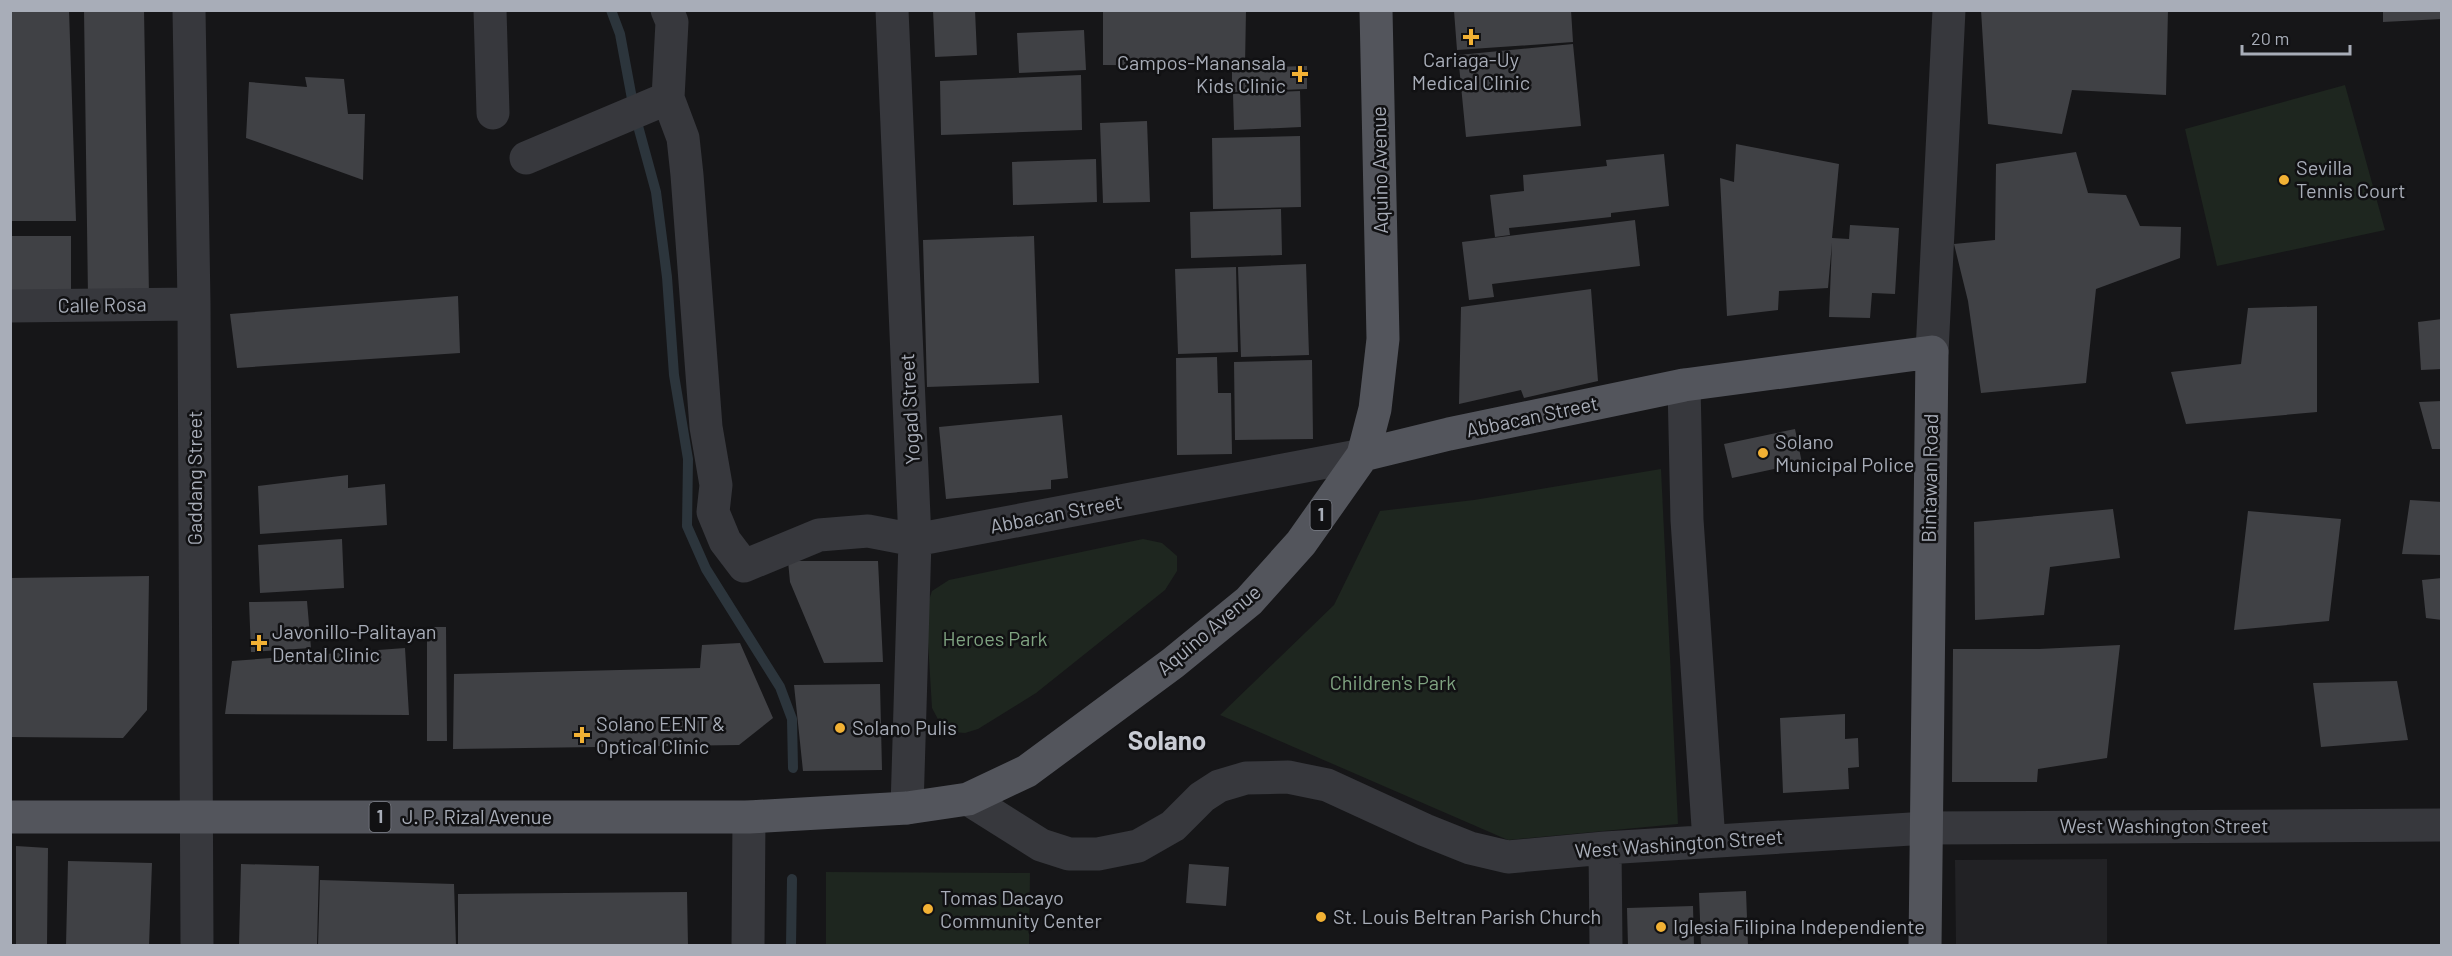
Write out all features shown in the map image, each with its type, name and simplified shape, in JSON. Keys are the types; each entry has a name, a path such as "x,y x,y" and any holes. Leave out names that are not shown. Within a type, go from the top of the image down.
{"main road":[{"name":"Aquino Avenue","path":"907,808 968,799 1028,771 1173,663 1249,601 1301,543 1363,455 1375,409 1383,339 1376,10"},
{"name":"Abbacan Street","path":"1363,455 1449,434 1684,385 1932,352"},
{"name":"Bintawan Road","path":"1925,945 1932,352"},
{"name":"J. P. Rizal Avenue","path":"10,817 749,817 907,808"}],"street":[{"name":"Gaddang Street","path":"189,10 194,304 197,945"},
{"path":"490,10 493,114"},
{"name":"Abbacan Street","path":"667,10 672,22 663,100 683,138 698,304 706,428 716,485 714,513 725,541 744,566 819,535 868,531 915,540 1363,455"},
{"name":"Yogad Street","path":"892,10 915,540 907,808"},
{"name":"Bintawan Road","path":"1932,352 1949,10"},
{"path":"526,158 663,100"},
{"name":"Calle Rosa","path":"10,306 194,304"},
{"path":"1684,385 1687,520 1709,841"},
{"name":"West Washington Street","path":"968,799 1041,845 1069,854 1098,854 1138,846 1173,826 1202,796 1220,786 1246,778 1288,777 1327,785 1470,848 1508,857 1605,848 1927,828 2442,825"},
{"path":"748,945 749,817"},
{"path":"1605,848 1606,945"}],"shaded area":[{"path":"2107,859 2107,945 1956,945 1955,860"}],"green space":[{"name":"Sevilla Tennis Court","path":"2345,85 2385,230 2217,266 2185,129"},
{"name":"Children's Park","path":"1661,469 1678,824 1508,840 1220,715 1334,605 1380,511 1474,500"},
{"name":"Heroes Park","path":"1143,539 1162,543 1177,556 1177,571 1165,590 1036,693 978,729 965,733 952,732 940,723 932,708 926,609 932,591 949,580"},
{"name":"Tomas Dacayo Community Center","path":"826,872 1030,873 1029,945 826,945"}],"building":[{"path":"10,10 69,10 76,221 10,221"},
{"path":"84,10 144,10 149,296 88,297"},
{"path":"933,10 975,10 977,55 935,57"},
{"path":"1103,10 1246,10 1245,66 1103,65"},
{"path":"1571,10 1573,42 1457,50 1454,11"},
{"path":"1981,10 2168,10 2166,95 2072,90 2062,134 1988,124"},
{"path":"2383,10 2442,10 2442,19 2383,22"},
{"path":"1084,30 1086,70 1019,73 1017,33"},
{"path":"1573,44 1581,126 1466,137 1458,55"},
{"path":"1307,66 1307,89 1232,92 1232,68"},
{"path":"1081,75 1082,130 941,135 940,81"},
{"path":"305,77 344,79 348,114 365,114 363,180 246,138 249,82 307,87"},
{"path":"1300,91 1301,127 1234,130 1233,94"},
{"path":"1147,121 1150,202 1103,203 1100,123"},
{"path":"1300,136 1301,207 1213,209 1212,138"},
{"path":"1736,144 1839,164 1832,238 1849,239 1850,225 1899,228 1895,294 1872,293 1870,318 1829,317 1832,243 1828,288 1779,291 1778,310 1727,316 1720,178 1734,182"},
{"path":"2076,152 2088,193 2126,195 2140,226 2181,227 2180,258 2096,289 2086,383 1981,393 1968,301 1954,244 1995,240 1996,164"},
{"path":"1664,154 1669,206 1611,213 1611,217 1509,228 1510,235 1495,237 1490,195 1524,191 1523,175 1607,166 1606,160"},
{"path":"1096,159 1097,202 1013,205 1012,162"},
{"path":"1281,209 1282,255 1191,258 1190,212"},
{"path":"1635,220 1640,266 1492,284 1494,297 1469,300 1462,242"},
{"path":"10,236 71,236 71,298 10,298"},
{"path":"1034,236 1039,383 927,387 923,240"},
{"path":"1306,264 1309,355 1241,357 1238,267"},
{"path":"1236,267 1238,352 1178,354 1175,269"},
{"path":"1591,289 1598,381 1524,398 1521,390 1459,404 1461,307"},
{"path":"458,296 460,353 237,368 230,314"},
{"path":"2317,306 2317,412 2186,424 2171,372 2241,364 2248,308"},
{"path":"2442,319 2442,369 2421,370 2418,322"},
{"path":"1217,357 1218,393 1231,393 1232,454 1177,455 1176,358"},
{"path":"1312,360 1313,439 1235,440 1234,362"},
{"path":"2442,401 2442,449 2432,449 2419,402"},
{"path":"1062,415 1068,478 1051,480 1051,489 946,499 939,427"},
{"name":"Solano Municipal Police","path":"1795,429 1802,463 1732,478 1724,444"},
{"path":"348,475 348,488 385,484 387,525 260,534 258,486"},
{"path":"2410,500 2442,502 2442,555 2402,554"},
{"path":"2113,509 2120,558 2050,567 2044,615 1975,620 1974,522"},
{"path":"2248,511 2341,519 2329,621 2234,630"},
{"path":"342,539 344,588 260,593 258,545"},
{"path":"788,561 878,561 883,662 824,663 790,582"},
{"path":"149,576 147,710 123,738 10,737 10,578"},
{"path":"2442,578 2442,620 2426,618 2422,580"},
{"path":"307,601 311,648 251,652 249,602"},
{"path":"427,627 446,627 447,741 427,741"},
{"path":"740,643 773,718 739,745 453,749 454,674 700,668 702,645"},
{"path":"2120,645 2107,758 2038,769 2037,782 1952,782 1953,649 2039,649"},
{"path":"405,648 409,715 225,714 232,661"},
{"path":"2397,681 2408,740 2321,747 2313,683"},
{"name":"Solano Pulis","path":"880,684 882,770 803,771 794,685"},
{"path":"1845,714 1845,739 1858,738 1859,767 1848,768 1849,789 1783,793 1780,718"},
{"path":"16,846 48,848 47,946 16,946"},
{"path":"68,861 152,863 149,946 66,946"},
{"path":"241,864 319,866 317,946 239,946"},
{"path":"1189,864 1229,867 1226,906 1186,903"},
{"path":"320,880 454,884 456,946 318,946"},
{"path":"1746,891 1748,946 1701,946 1699,893"},
{"path":"687,892 688,946 458,946 458,894"},
{"name":"Iglesia Filipina Independiente","path":"1693,906 1694,946 1628,946 1627,908"}],"waterway":[{"path":"611,10 620,34 635,115 656,192 667,277 674,375 688,459 687,526 706,569 780,687 792,719 793,768"},
{"path":"791,946 792,879"}],"place":[{"name":"Cariaga-Uy Medical Clinic","path":"1471,37"},
{"name":"Campos-Manansala Kids Clinic","path":"1300,74"},
{"name":"Sevilla Tennis Court","path":"2284,180"},
{"name":"Solano Municipal Police","path":"1763,453"},
{"name":"Javonillo-Palitayan Dental Clinic","path":"259,643"},
{"name":"Solano Pulis","path":"840,728"},
{"name":"Solano EENT & Optical Clinic","path":"582,735"},
{"name":"Tomas Dacayo Community Center","path":"928,909"},
{"name":"St. Louis Beltran Parish Church","path":"1321,917"},
{"name":"Iglesia Filipina Independiente","path":"1661,927"}],"district":[{"name":"Solano","path":"1167,741"}]}
